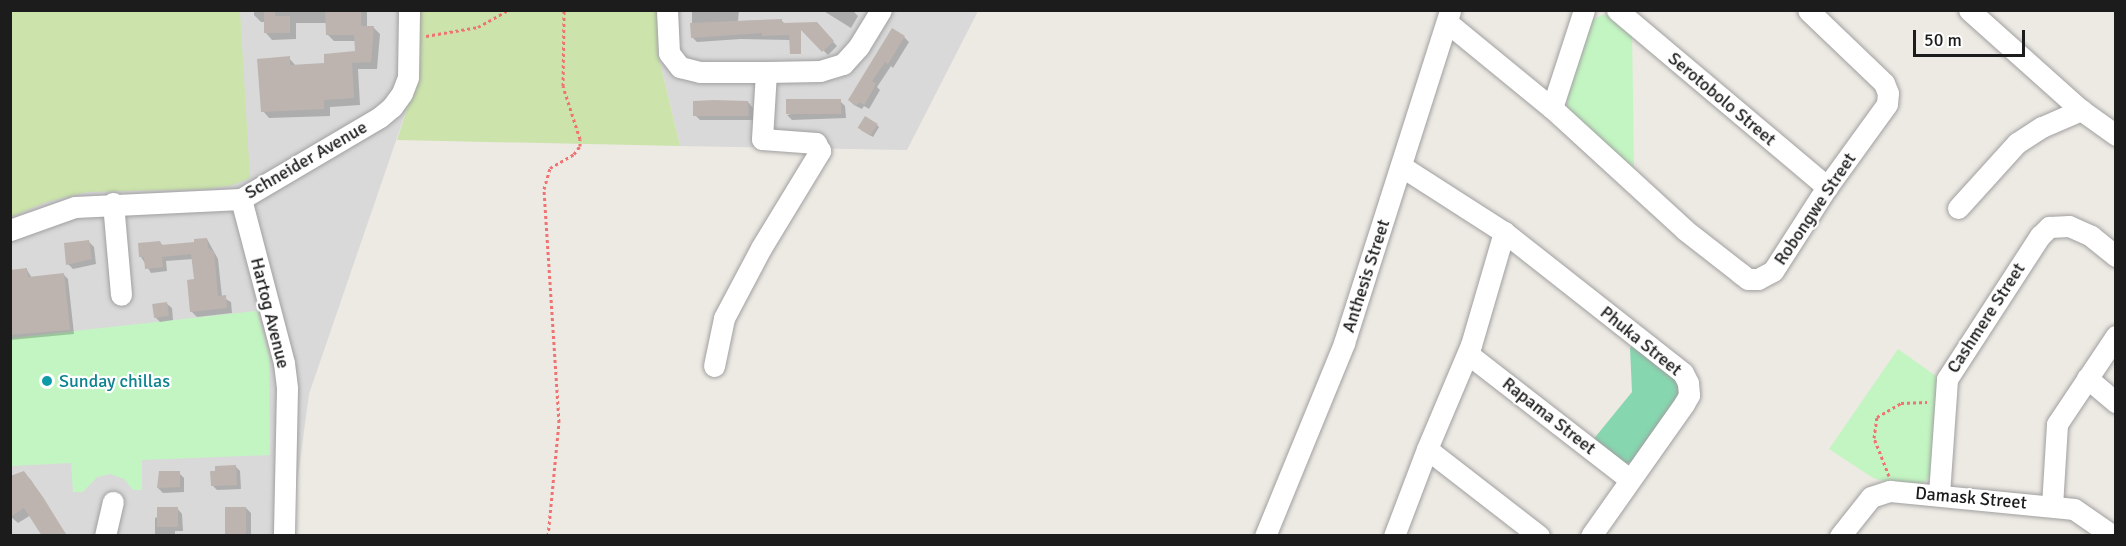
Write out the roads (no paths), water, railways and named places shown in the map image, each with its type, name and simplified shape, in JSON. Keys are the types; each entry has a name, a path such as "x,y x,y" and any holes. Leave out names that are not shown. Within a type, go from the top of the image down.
{"street":[{"name":"Schneider Avenue","path":"10,230 75,207 113,203 241,199 380,117 392,107 402,93 408,77 409,10"},
{"path":"667,10 669,53 680,67 700,72 820,71 843,64 859,46 881,10"},
{"path":"1552,108 1584,10"},
{"name":"Serotobolo Street","path":"1617,10 1827,187"},
{"name":"Robongwe Street","path":"1449,17 1685,230 1748,279 1758,279 1773,271 1827,187 1887,104 1888,93 1884,83 1808,10"},
{"path":"1969,10 2081,110 2115,135"},
{"name":"Anthesis Street","path":"1265,536 1344,343 1449,17"},
{"path":"714,366 724,318 733,299 820,152 816,143 762,140 766,72"},
{"path":"1958,208 2017,143 2042,127 2081,110"},
{"name":"Phuka Street","path":"1401,166 1504,232 1683,373 1688,383 1689,395 1684,404 1591,536"},
{"name":"Hartog Avenue","path":"241,199 284,363 287,389 284,536"},
{"path":"113,203 121,295"},
{"name":"Cashmere Street","path":"1939,494 1947,378 1952,367 2040,236 2049,227 2059,224 2078,229 2115,256"},
{"path":"1394,536 1427,449 1468,354 1504,232"},
{"path":"2052,506 2057,424 2115,336"},
{"name":"Rapama Street","path":"1468,354 1629,479"},
{"path":"2087,378 2115,402"},
{"path":"1427,449 1539,536"},
{"name":"Damask Street","path":"1840,536 1871,497 1895,492 1939,494 2074,508 2113,536"},
{"path":"105,536 113,502"}],"place":[{"name":"Sunday chillas","path":"47,381"}]}
